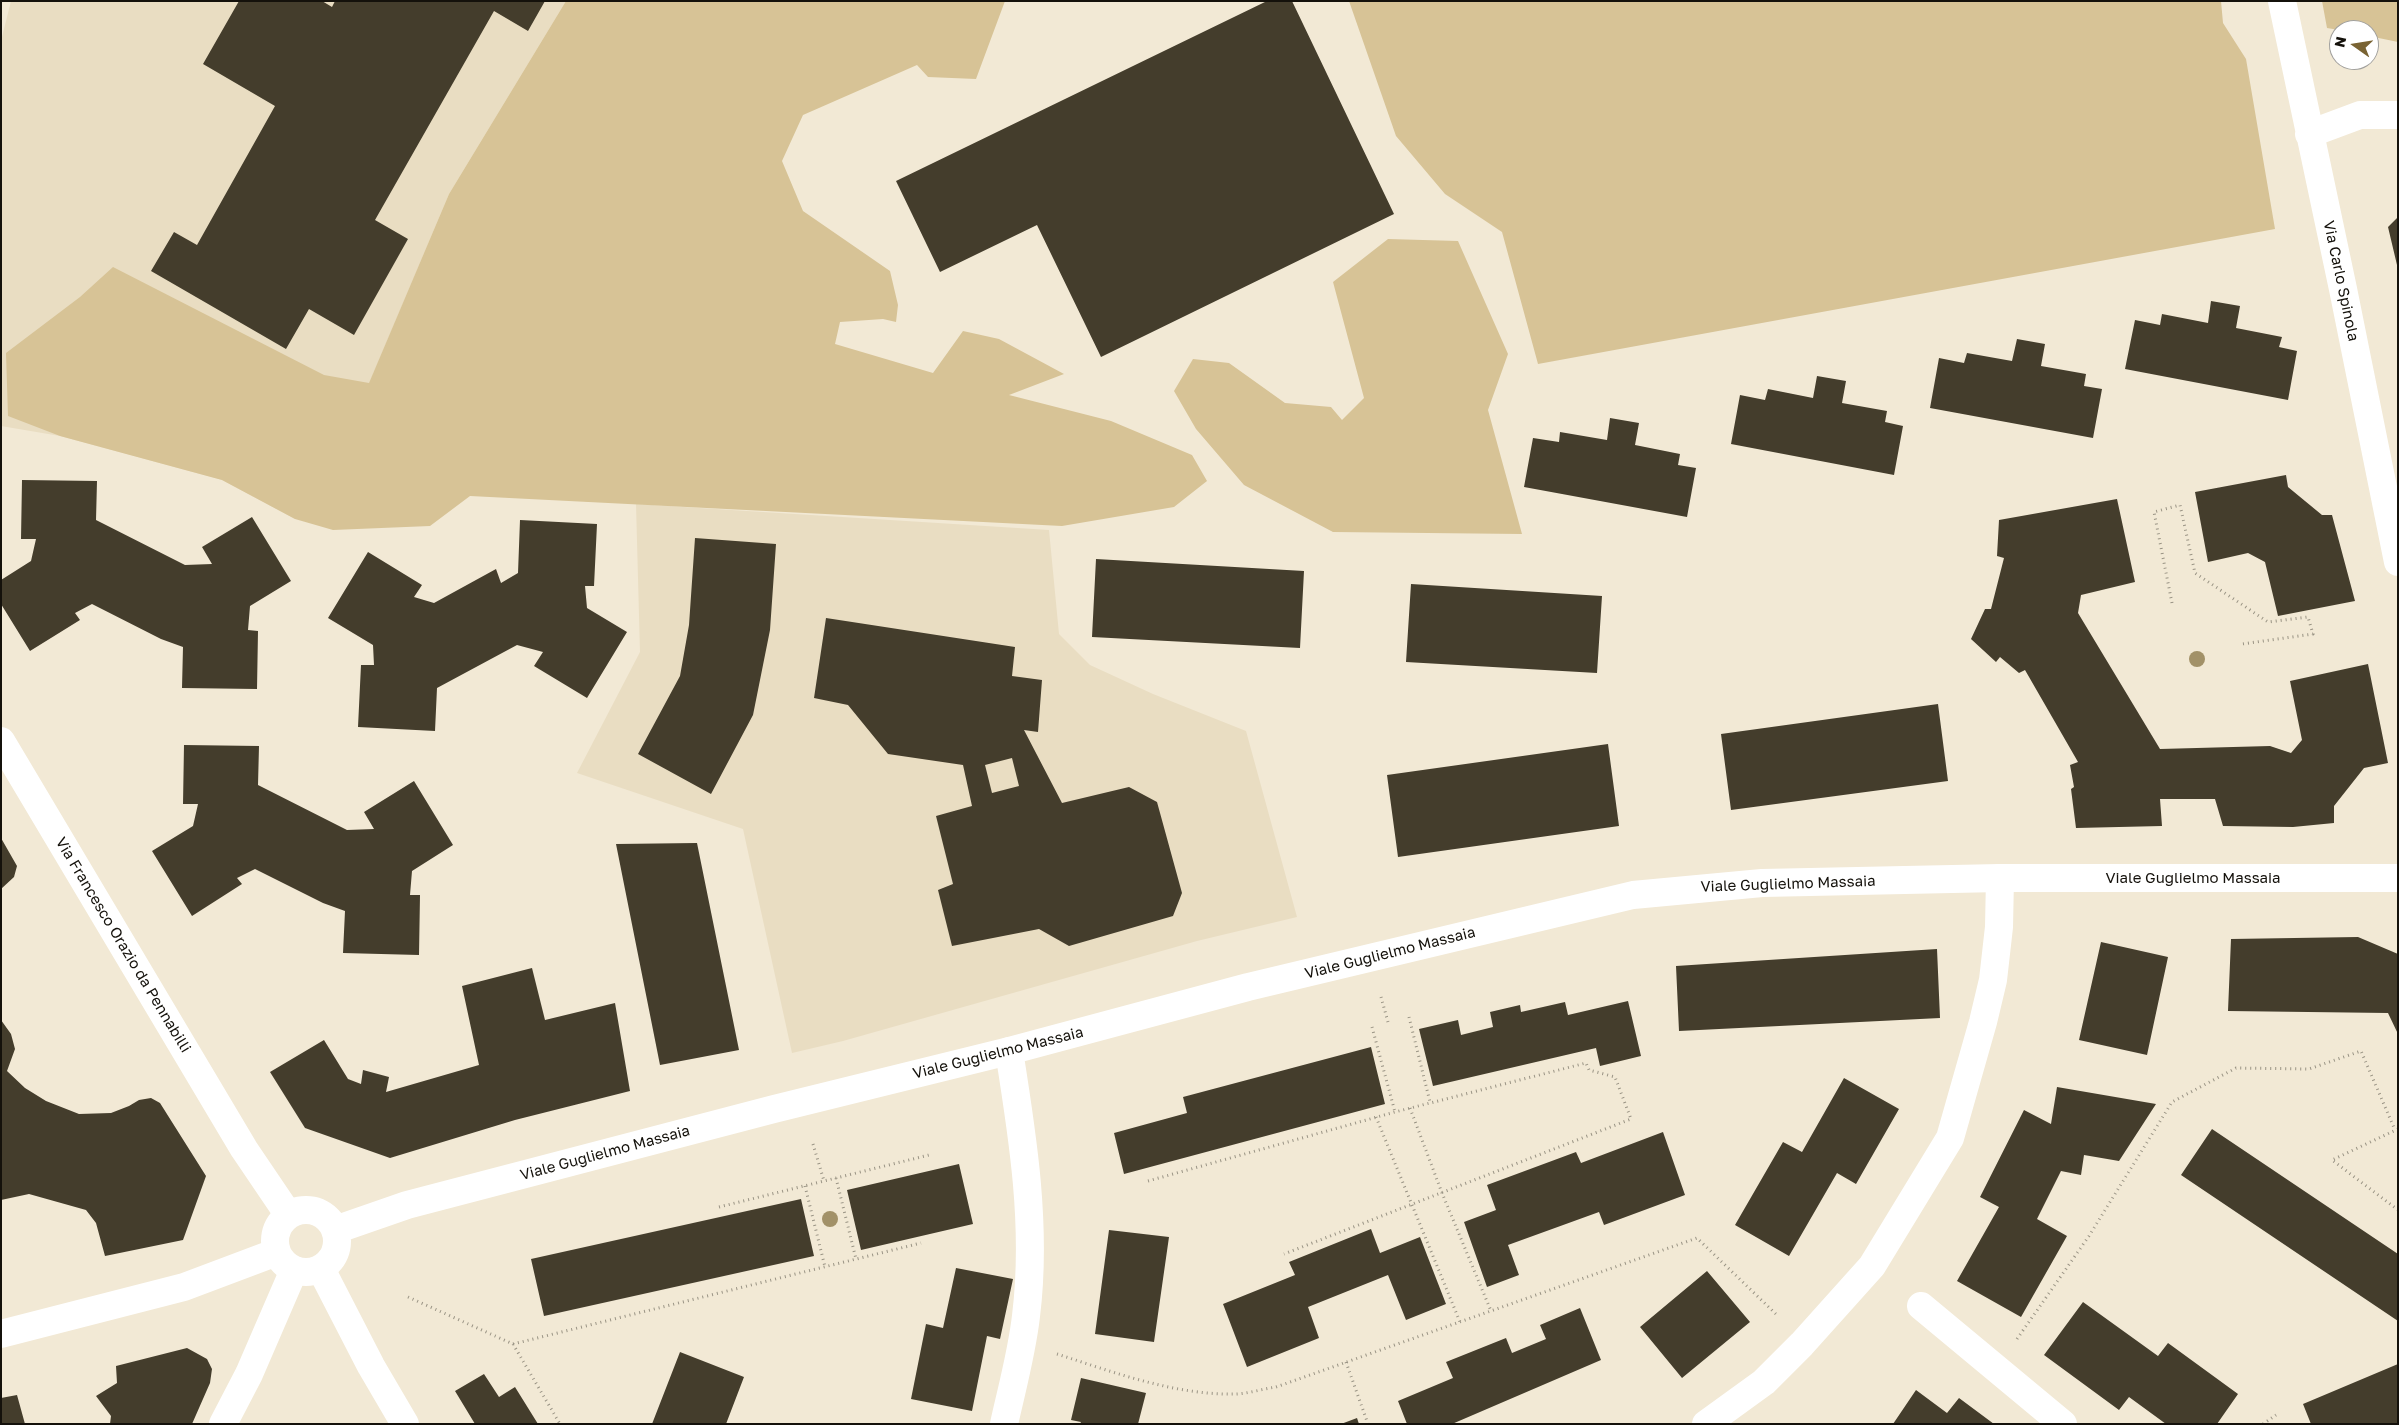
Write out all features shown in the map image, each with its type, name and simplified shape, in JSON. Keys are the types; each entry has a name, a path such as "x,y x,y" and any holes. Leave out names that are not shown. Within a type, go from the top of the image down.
{"street":[{"name":"Via Carlo Spinola","path":"2282,1 2398,562"},
{"path":"2310,134 2360,115 2398,115"},
{"name":"Via Francesco Orazio da Pennabilli","path":"1,741 244,1149 288,1214"},
{"path":"1706,1424 1764,1382 1802,1344 1872,1266 1950,1138 1993,980 1999,927 2000,878"},
{"name":"Viale Guglielmo Massaia","path":"335,1230 407,1205 774,1109 1009,1051 1248,987 1633,895 1762,883 2000,878 2398,878"},
{"path":"1004,1424 1022,1345 1027,1313 1029,1247 1028,1205 1020,1123 1009,1051"},
{"path":"1,1334 286,1261 312,1272 321,1269 330,1262 336,1252 337,1241 332,1223 320,1212 304,1210 288,1214 276,1231 286,1261 249,1374 223,1424"},
{"path":"321,1269 371,1366 405,1424"},
{"path":"1921,1306 2063,1424"}],"path":[{"path":"2172,603 2154,512 2180,505 2196,573 2268,622 2308,617 2313,634 2242,644"},
{"path":"1381,997 1388,1022"},
{"path":"1409,1017 1430,1102"},
{"path":"1372,1027 1395,1112"},
{"path":"1996,1369 2089,1236 2172,1102 2236,1068 2308,1068 2362,1052 2397,1129 2332,1160 2398,1210"},
{"path":"1148,1181 1430,1102 1586,1063 1589,1070 1615,1077 1631,1119 1284,1254"},
{"path":"1410,1108 1442,1194 1491,1311"},
{"path":"1376,1117 1460,1322"},
{"path":"813,1144 824,1181"},
{"path":"719,1207 929,1155"},
{"path":"836,1178 856,1259"},
{"path":"805,1186 825,1267"},
{"path":"1055,1353 1116,1373 1198,1392 1236,1394 1276,1387 1698,1238 1767,1305"},
{"path":"513,1344 921,1243"},
{"path":"408,1297 513,1344 560,1424"},
{"path":"1346,1362 1368,1424"},
{"path":"2263,1424 2276,1415"}],"shaded area":[{"path":"11,1 566,1 449,194 369,384 295,519 222,480 60,436 1,426 1,41"},
{"path":"566,1 1005,1 976,79 928,77 917,65 803,115 782,161 803,211 890,271 898,305 896,322 883,319 840,322 835,344 933,373 963,331 999,339 1064,374 1009,395 1111,421 1192,455 1207,481 1174,507 1062,526 470,496 430,526 333,530 295,519 222,480 60,436 8,416 6,353 80,297 113,267 324,375 369,383 449,194"},
{"path":"1349,1 2221,1 2223,23 2246,59 2275,229 1538,364 1502,232 1445,194 1396,136"},
{"path":"2322,1 2398,1 2398,42 2379,38 2379,20 2329,20 2329,28 2327,28"},
{"path":"1388,239 1458,241 1508,354 1488,410 1522,534 1333,532 1244,485 1196,429 1174,391 1193,359 1229,363 1285,403 1331,407 1342,420 1364,398 1333,282"},
{"path":"636,504 1049,530 1059,634 1090,665 1153,694 1246,731 1297,917 1197,941 843,1041 792,1053 743,829 577,773 640,652"}],"building":[{"path":"239,1 322,1 332,7 335,1 545,1 528,31 494,11 375,220 408,239 354,335 309,309 286,349 151,271 174,232 197,245 275,106 203,64"},
{"path":"1267,1 1292,1 1394,214 1101,357 1037,225 940,272 896,181"},
{"path":"2398,217 2398,265 2397,265 2388,227"},
{"path":"2211,301 2240,306 2236,328 2282,337 2279,347 2297,351 2288,400 2125,369 2135,320 2160,325 2162,314 2208,323"},
{"path":"2017,339 2045,344 2041,366 2086,374 2084,386 2102,389 2093,438 1930,408 1939,358 1964,363 1967,353 2012,361"},
{"path":"1817,376 1846,381 1842,403 1887,411 1885,422 1903,426 1894,475 1731,444 1740,395 1765,400 1768,389 1813,398"},
{"path":"1610,418 1639,423 1635,445 1680,454 1678,465 1696,468 1687,517 1524,487 1533,438 1559,442 1560,432 1607,440"},
{"path":"2286,475 2288,487 2322,515 2332,515 2355,601 2278,616 2265,562 2248,553 2208,562 2195,492"},
{"path":"22,480 97,481 96,520 185,565 212,564 202,547 252,517 291,581 250,606 248,630 258,631 257,689 182,688 183,647 161,639 92,604 75,613 80,620 30,651 1,604 1,580 31,561 36,539 21,539"},
{"path":"2117,499 2135,582 2081,595 2078,613 2160,749 2270,746 2291,753 2302,740 2290,681 2368,664 2388,763 2364,768 2334,806 2334,823 2293,827 2223,826 2215,799 2160,799 2162,826 2076,828 2071,789 2074,787 2070,765 2078,762 2025,670 2019,673 2000,657 1996,662 1971,639 1985,609 1991,609 2004,558 1997,556 1999,520"},
{"path":"520,520 597,524 594,586 585,586 587,608 627,632 587,698 534,666 543,652 517,645 437,688 435,731 358,727 361,665 374,665 373,645 328,618 368,552 422,585 414,597 434,603 496,569 501,583 518,573"},
{"path":"695,538 776,544 770,630 753,715 711,794 638,754 680,676 689,625"},
{"path":"1096,559 1304,571 1300,648 1092,637"},
{"path":"1411,584 1602,596 1597,673 1406,662"},
{"path":"826,618 1015,647 1012,676 1042,680 1038,732 1024,730 1062,803 1129,787 1157,802 1182,893 1173,916 1069,946 1039,929 952,946 938,890 953,884 936,816 972,806 963,765 888,754 848,705 814,698","holes":["1012,758 1019,786 992,793 985,765"]},
{"path":"1938,704 1948,781 1731,810 1721,734"},
{"path":"1608,744 1619,826 1398,857 1387,775"},
{"path":"184,745 259,746 258,785 347,830 374,829 364,812 414,781 453,845 412,871 410,895 420,895 419,955 343,953 345,911 323,903 255,869 237,878 242,884 192,916 152,851 193,826 198,804 183,804"},
{"path":"1,838 17,866 14,877 1,889"},
{"path":"697,843 739,1050 660,1065 616,844"},
{"path":"2358,937 2398,954 2398,1034 2388,1013 2228,1011 2231,939"},
{"path":"2101,942 2168,957 2147,1055 2079,1040"},
{"path":"1937,949 1940,1018 1679,1031 1676,966"},
{"path":"532,968 545,1020 615,1003 630,1091 515,1120 390,1158 305,1128 270,1072 324,1040 348,1079 361,1084 363,1070 389,1077 386,1092 479,1065 462,986"},
{"path":"1628,1001 1641,1056 1600,1066 1596,1048 1433,1086 1419,1029 1458,1020 1461,1035 1493,1027 1490,1012 1520,1005 1521,1012 1565,1002 1568,1015"},
{"path":"1,1020 11,1034 15,1049 7,1071 25,1088 46,1101 79,1114 111,1113 139,1100 151,1098 160,1103 206,1176 183,1240 105,1256 96,1223 86,1210 29,1194 1,1200"},
{"path":"1371,1047 1385,1104 1124,1174 1114,1133 1187,1113 1183,1097"},
{"path":"1844,1078 1899,1109 1856,1184 1837,1173 1789,1256 1735,1225 1783,1142 1802,1152"},
{"path":"2057,1087 2156,1104 2119,1161 2084,1155 2081,1175 2061,1171 2037,1219 2067,1236 2021,1317 1957,1281 1999,1207 1980,1197 2024,1110 2051,1124"},
{"path":"2212,1129 2398,1254 2398,1321 2181,1175"},
{"path":"1663,1132 1685,1195 1604,1225 1599,1212 1508,1245 1519,1275 1487,1287 1464,1222 1496,1210 1487,1185 1576,1152 1581,1163"},
{"path":"959,1164 973,1224 861,1250 847,1190"},
{"path":"801,1199 814,1256 544,1316 531,1259"},
{"path":"1371,1229 1380,1253 1420,1237 1446,1304 1406,1320 1388,1275 1308,1307 1319,1338 1247,1367 1223,1304 1295,1275 1289,1262"},
{"path":"1109,1230 1169,1237 1154,1342 1095,1334"},
{"path":"956,1268 1013,1279 1000,1339 987,1336 972,1411 911,1399 926,1324 943,1328"},
{"path":"1707,1271 1750,1322 1682,1378 1640,1327"},
{"path":"2083,1302 2158,1356 2168,1343 2238,1394 2217,1424 2166,1424 2129,1397 2119,1410 2044,1355"},
{"path":"1580,1308 1601,1360 1452,1424 1407,1424 1398,1401 1453,1378 1446,1362 1506,1338 1512,1353 1546,1339 1540,1325"},
{"path":"187,1348 207,1359 212,1369 210,1383 192,1424 110,1424 111,1416 96,1396 117,1383 116,1366"},
{"path":"680,1352 744,1377 726,1424 652,1424"},
{"path":"2398,1364 2398,1424 2311,1424 2303,1404"},
{"path":"484,1374 499,1397 515,1387 538,1424 475,1424 455,1391"},
{"path":"1081,1378 1146,1393 1138,1424 1080,1424 1081,1422 1071,1420"},
{"path":"1916,1390 1947,1413 1959,1398 1994,1424 1893,1424"},
{"path":"17,1395 25,1424 1,1424 1,1398"},
{"path":"1357,1418 1359,1424 1341,1424"}]}
